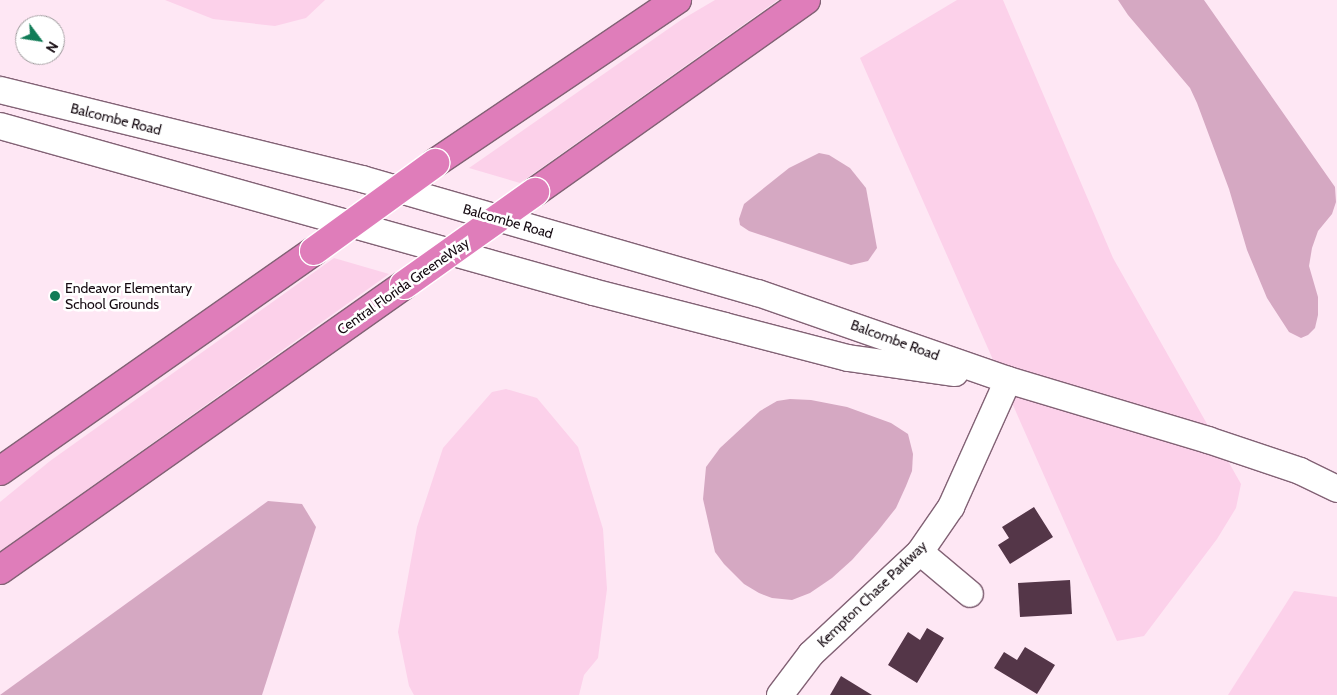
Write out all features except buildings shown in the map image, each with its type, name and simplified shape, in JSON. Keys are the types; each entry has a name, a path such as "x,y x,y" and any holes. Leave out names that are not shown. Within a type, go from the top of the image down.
{"highway":[{"path":"0,471 436,163 677,0"},
{"name":"Central Florida GreeneWay","path":"0,570 800,5"}],"street":[{"name":"Balcombe Road","path":"0,90 362,179 758,293 1008,380 1208,440 1300,471 1337,489"},
{"name":"Balcombe Road","path":"0,126 593,292 848,358 1008,380"},
{"name":"Kempton Chase Parkway","path":"780,695 811,654 920,552 951,507 1008,380"},
{"path":"920,552 970,594"}],"shaded area":[{"path":"165,0 325,0 306,18 275,26 213,19"},
{"path":"715,0 778,0 520,183 469,168 681,20"},
{"path":"957,0 1003,0 1113,258 1241,484 1236,508 1217,539 1144,636 1117,641 860,58"},
{"path":"1118,0 1204,0 1335,187 1336,202 1332,214 1318,231 1312,248 1309,266 1318,297 1318,315 1315,328 1308,335 1301,338 1289,332 1267,298 1247,250 1229,189 1190,88 1128,15"},
{"path":"819,153 829,155 850,168 866,188 877,248 868,261 851,265 749,231 740,225 739,219 744,204 789,168"},
{"path":"334,258 389,274 0,552 0,502 50,461"},
{"path":"506,389 537,398 578,447 603,529 607,589 598,658 584,675 579,695 414,695 409,686 398,632 417,527 443,448 492,392"},
{"path":"790,399 811,400 847,407 891,423 908,434 913,454 912,471 896,508 877,532 852,560 832,578 810,593 792,600 772,598 759,593 744,584 724,564 715,552 703,499 706,467 720,448 760,411 777,401"},
{"path":"268,501 302,504 316,527 262,695 0,695"},
{"path":"1294,591 1337,597 1337,695 1228,695"}],"place":[{"name":"Endeavor Elementary School Grounds","path":"55,296"}]}
